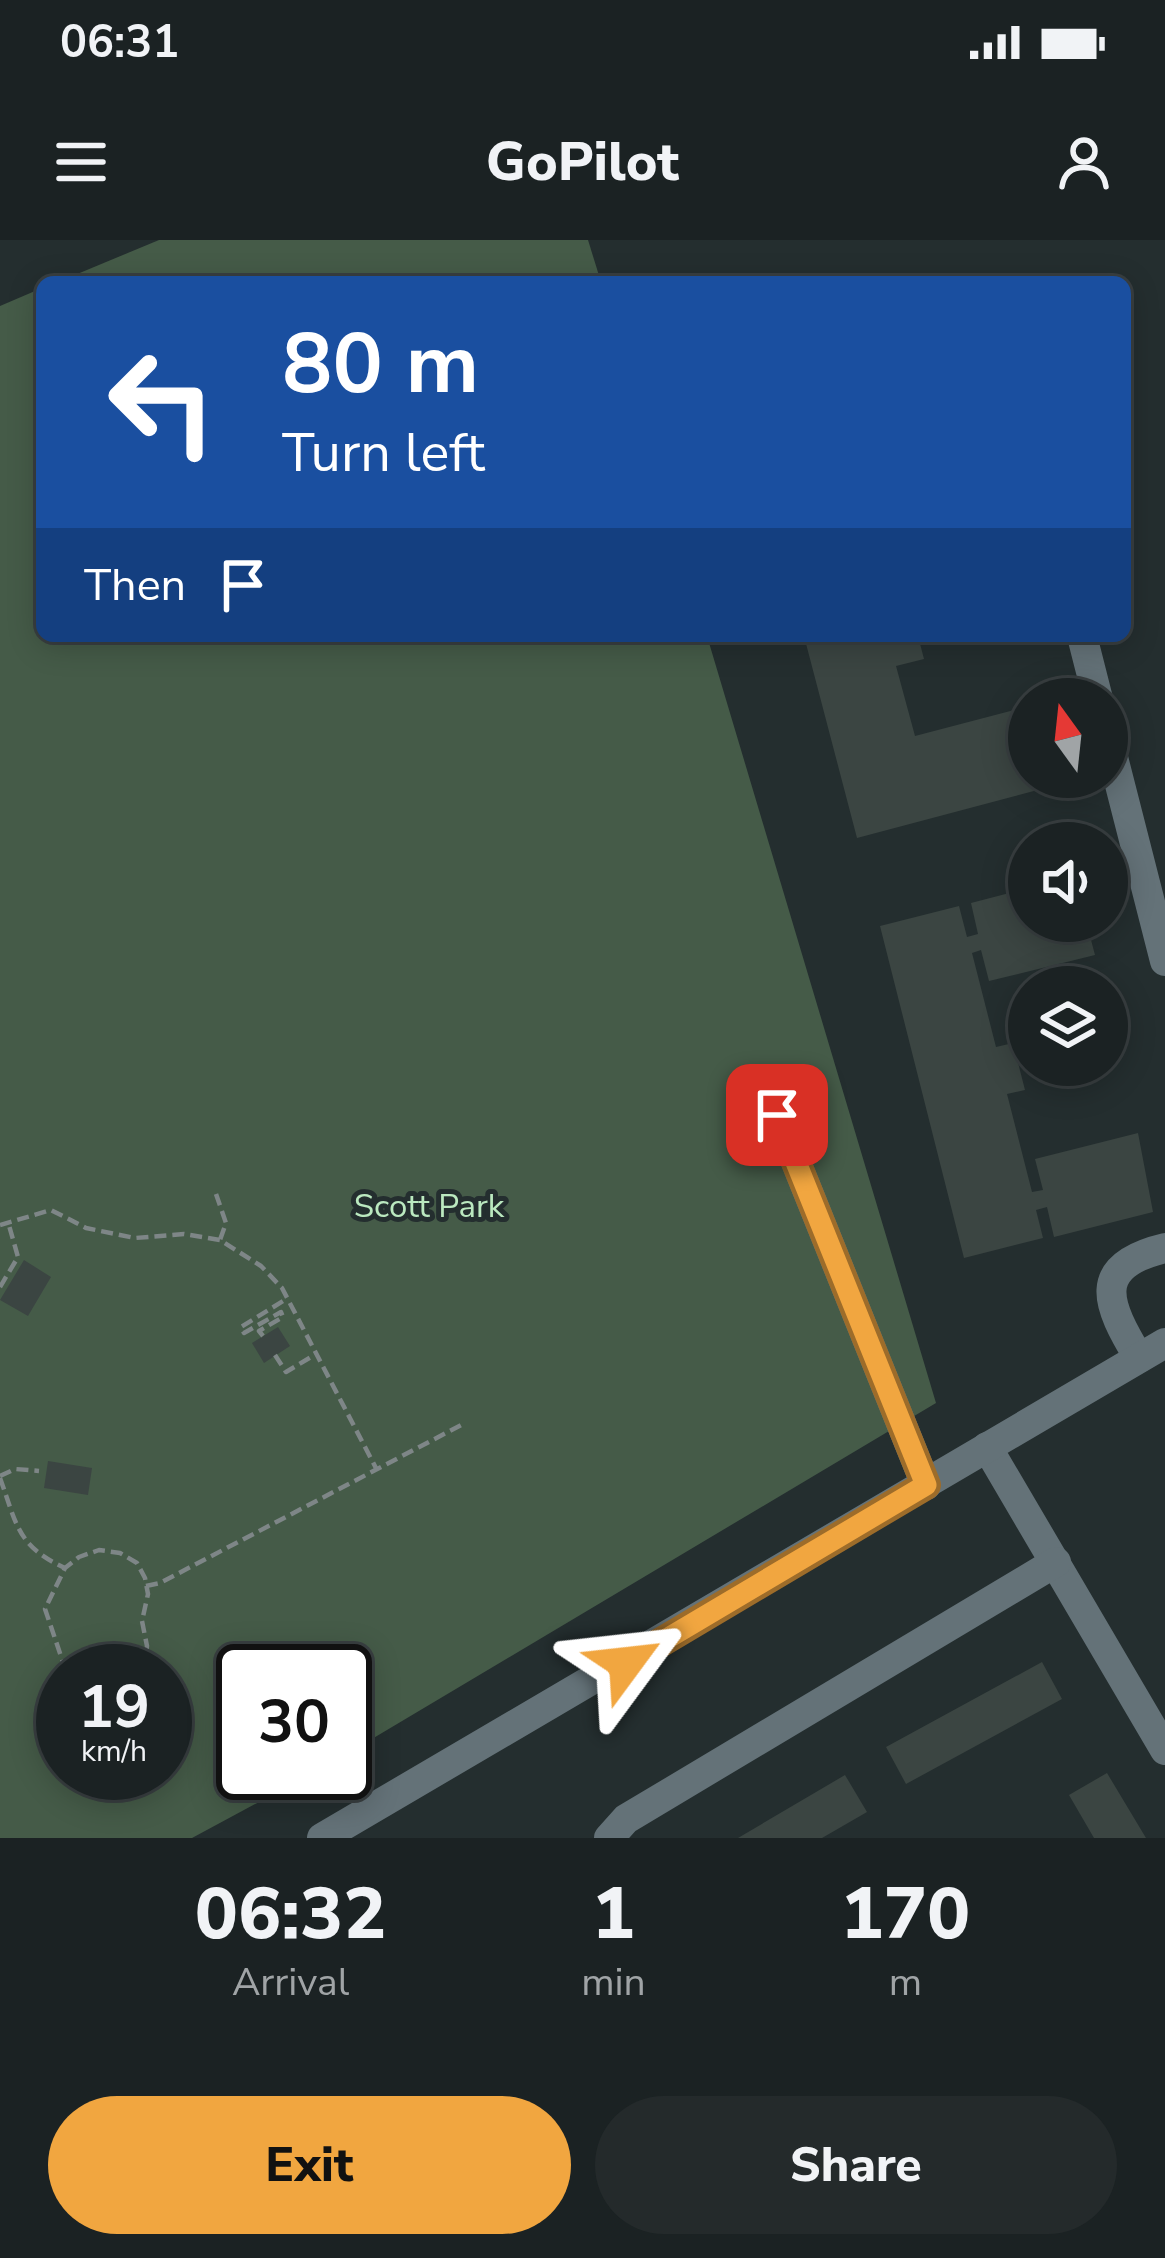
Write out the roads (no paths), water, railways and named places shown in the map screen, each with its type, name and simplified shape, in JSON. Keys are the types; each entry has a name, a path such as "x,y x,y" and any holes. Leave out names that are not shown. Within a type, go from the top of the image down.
{"street":[{"path":"1084,642 1093,678"},
{"path":"1123,798 1165,962"},
{"path":"777,1115 926,1485"},
{"path":"322,1838 1152,1351 1118,1324 1110,1281 1123,1263 1165,1248"},
{"path":"987,1447 1165,1750"},
{"path":"609,1838 626,1819 1056,1562"}],"park label":[{"name":"Scott Park","path":"429,1205"}]}
